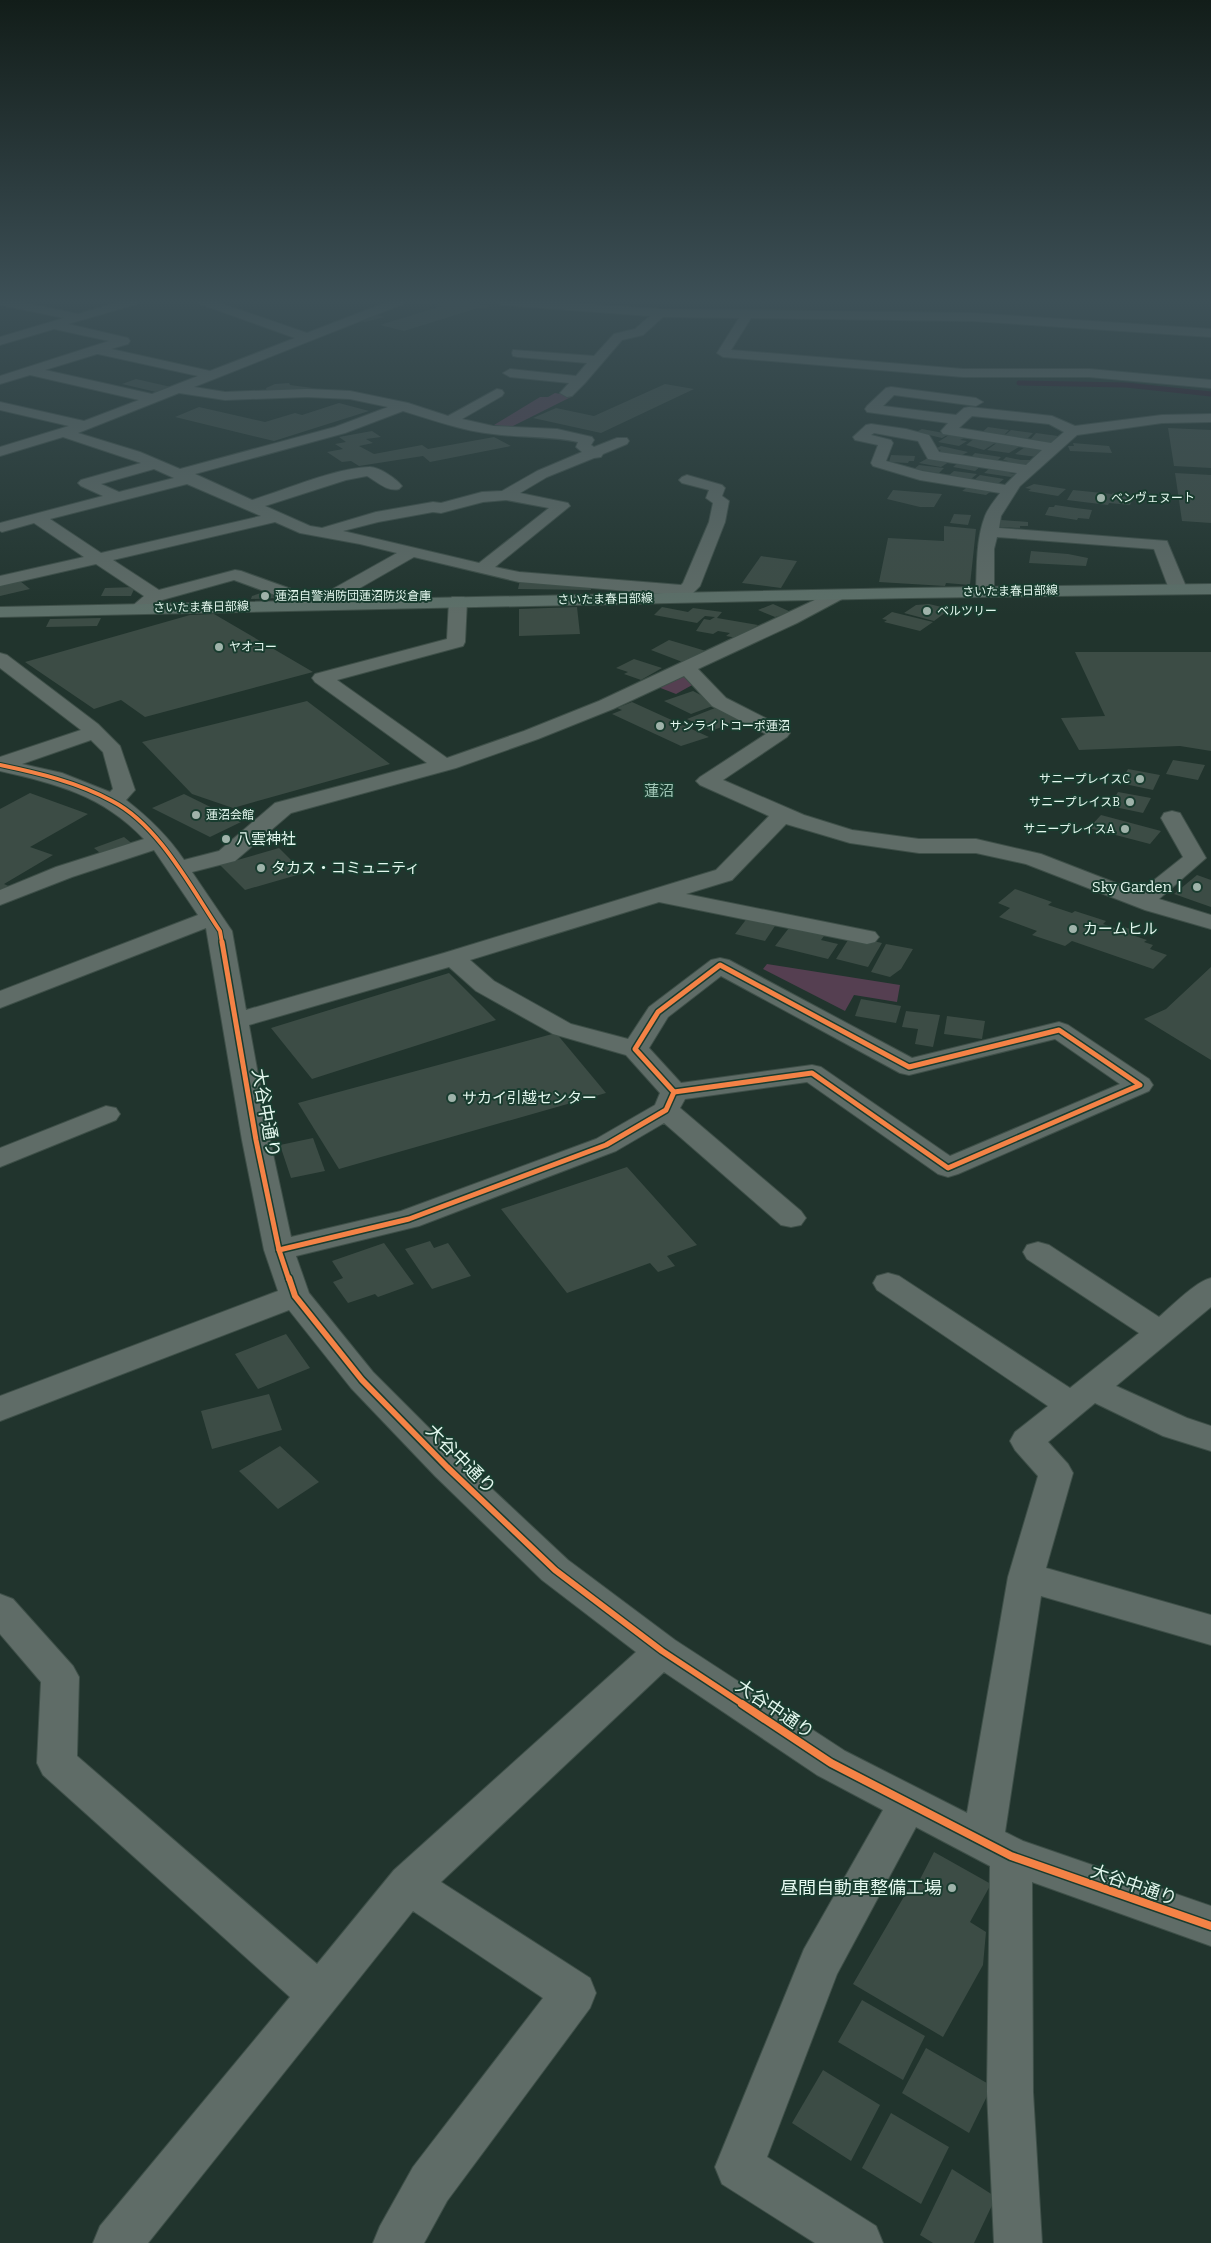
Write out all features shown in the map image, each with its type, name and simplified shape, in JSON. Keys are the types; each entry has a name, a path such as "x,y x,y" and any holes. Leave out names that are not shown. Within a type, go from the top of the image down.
{"main road":[{"name":"さいたま春日部線","path":"0,612 685,594 836,595 1211,589"}],"street":[{"path":"0,406 85,426"},
{"path":"0,452 85,426 138,406"},
{"path":"2,527 118,497 340,430 403,406 449,421 493,430 564,434 586,440 582,447 596,454"},
{"path":"449,421 475,406"},
{"path":"876,406 872,409 1052,420 1074,431"},
{"path":"973,406 948,430 1055,448"},
{"path":"985,592 986,548 993,516 1014,483 1074,431 1162,419 1211,418"},
{"path":"1010,490 920,475 878,463 886,443 860,437 871,428 906,433 924,438 933,456 1030,470"},
{"path":"64,433 135,455 306,530 360,539 519,577 645,586 685,594 691,586 717,522 721,501 714,498 717,488 687,480"},
{"path":"506,495 542,474 596,454 622,441"},
{"path":"118,497 86,483 156,464"},
{"path":"250,506 343,476 370,471 394,486"},
{"path":"225,495 251,488"},
{"path":"320,533 376,517 432,507 441,508 482,497 506,495 562,506 482,569"},
{"path":"0,581 278,517"},
{"path":"37,518 156,596"},
{"path":"989,532 1160,545 1178,589"},
{"path":"319,604 409,552"},
{"path":"139,608 156,596 235,575 299,598 300,605"},
{"path":"179,868 227,856 282,808 443,765 531,735 598,708 791,619 836,595"},
{"path":"443,765 322,678 456,642 458,601"},
{"path":"0,659 95,732 113,750 124,790 113,801"},
{"path":"686,667 719,702 780,733 707,781 783,814 850,836 919,846 976,846 1033,859 1142,900 1211,922"},
{"path":"0,764 95,732"},
{"name":"大谷中通り","path":"0,764 55,778 113,801 139,821 159,842 179,868 220,930 256,1140 279,1250 295,1296 362,1380 447,1467 555,1570 662,1651 831,1763 997,1849 1211,1926"},
{"path":"236,1021 453,958 724,875 783,814"},
{"path":"1142,900 1195,858 1172,818"},
{"path":"0,898 64,872 159,842"},
{"path":"658,895 867,937"},
{"path":"0,1000 212,918"},
{"path":"453,958 485,986 562,1029 635,1049 670,1101 791,1218"},
{"path":"279,1250 409,1219 606,1146 670,1101 812,1073 948,1168 1140,1085 1059,1030 909,1067 720,965 658,1012 635,1049"},
{"path":"0,1158 106,1114"},
{"path":"1038,1252 1160,1332"},
{"path":"888,1283 1082,1397 1211,1440"},
{"path":"0,1409 295,1296"},
{"path":"1018,2243 997,1849 1026,1577 1056,1473 1027,1441 1160,1332 1204,1304"},
{"path":"1026,1577 1211,1630"},
{"path":"0,1609 60,1677 57,1762 319,1994"},
{"path":"117,2243 409,1884 662,1651"},
{"path":"859,2243 739,2167 819,1964 908,1803"},
{"path":"396,2243 430,2184 574,1994 409,1884"}],"shaded area":[{"path":"526,406 554,406 511,427 494,425"},
{"path":"685,673 694,684 676,694 658,687"},
{"path":"767,964 900,985 897,1002 854,995 845,1011 763,969"}],"building":[{"path":"331,406 349,406 369,411 274,441 175,417 199,407 265,422 295,413 302,415"},
{"path":"617,406 659,406 601,433 533,418 556,408 594,416"},
{"path":"988,427 1009,430 1003,436 981,433"},
{"path":"1168,428 1211,430 1211,468 1174,466"},
{"path":"922,429 949,434 942,438 916,432"},
{"path":"1011,430 1033,433 1027,439 1004,436"},
{"path":"372,431 381,437 366,439 373,443 359,446 374,454 422,445 428,449 494,437 511,446 430,462 423,456 359,466 351,461 342,462 327,452 343,449 335,444 346,442 339,437"},
{"path":"1036,433 1058,436 1051,444 1029,441"},
{"path":"949,435 964,438 960,440 967,441 959,446 938,442"},
{"path":"975,438 995,443 984,450 966,445"},
{"path":"998,442 1019,447 1009,453 987,450"},
{"path":"1073,443 1109,446 1112,453 1070,451 1068,446 1074,446"},
{"path":"941,446 968,452 960,456 938,452 941,450 935,449"},
{"path":"1025,447 1045,450 1037,457 1015,454"},
{"path":"975,453 1001,457 997,461 970,458"},
{"path":"891,455 915,456 914,461 909,461 908,463 889,462"},
{"path":"1006,457 1033,460 1022,466 1004,464 1008,461 1003,460"},
{"path":"928,458 949,462 941,467 919,463"},
{"path":"958,463 981,466 975,471 953,467"},
{"path":"919,465 944,468 939,473 914,469"},
{"path":"990,468 1011,471 1009,473 1015,474 1011,477 984,473"},
{"path":"954,471 977,474 971,479 948,476"},
{"path":"1175,473 1211,475 1211,523 1182,521"},
{"path":"980,475 1004,479 999,483 992,484 975,479"},
{"path":"1034,484 1066,489 1058,496 1028,491 1031,489 1025,488"},
{"path":"969,486 993,490 986,495 962,491"},
{"path":"893,490 942,494 934,507 920,507 887,499"},
{"name":"ベンヴェヌート","path":"1073,490 1134,495 1130,505 1109,503 1108,505 1067,500"},
{"path":"1055,505 1092,510 1089,519 1078,518 1077,520 1045,515 1049,507 1054,507"},
{"path":"954,514 971,515 968,525 950,523"},
{"path":"1001,520 1028,522 1028,526 1020,526 1020,528 1000,527"},
{"path":"944,526 976,529 970,585 946,583 945,586 879,582 888,538 944,541"},
{"path":"1031,551 1068,554 1088,558 1086,566 1029,563"},
{"path":"761,556 797,561 781,588 742,583"},
{"path":"520,580 591,584 591,590 518,589"},
{"path":"20,581 30,589 0,596 0,585"},
{"path":"135,587 131,596 101,596 105,588"},
{"path":"270,592 278,595 278,598 251,599 252,596"},
{"path":"773,604 791,612 775,617 758,610"},
{"name":"ベルツリー","path":"929,604 950,609 934,621 904,613 916,605"},
{"path":"577,607 580,634 519,636 519,609"},
{"path":"662,607 688,612 693,608 722,612 717,618 758,625 737,638 726,636 730,633 718,631 713,634 696,631 704,619 710,620 715,617 705,616 697,623 654,615"},
{"path":"892,612 933,622 920,631 884,622 887,620 882,619"},
{"path":"214,614 313,672 145,717 121,700 94,709 25,662 190,615"},
{"path":"101,618 97,626 46,627 50,619"},
{"path":"669,640 706,651 685,663 651,650"},
{"path":"1075,652 1211,652 1211,751 1180,746 1079,750 1061,718 1105,716"},
{"path":"634,659 662,668 641,680 624,674 628,672 616,668"},
{"path":"693,691 718,704 691,714 664,701"},
{"path":"307,701 390,764 233,808 192,794 142,742"},
{"name":"サンライトコーポ蓮沼","path":"632,702 709,737 681,746 612,714 622,710 617,708"},
{"path":"715,708 740,720 711,731 687,719"},
{"path":"1173,760 1205,765 1198,780 1166,774"},
{"name":"サニープレイスC","path":"1128,769 1160,775 1153,790 1120,783"},
{"name":"サニープレイスB","path":"1118,792 1151,798 1143,813 1110,806"},
{"path":"30,793 88,814 30,847 53,855 4,884 13,888 0,893 0,809"},
{"path":"184,794 241,822 210,837 152,808"},
{"name":"サニープレイスA","path":"1101,815 1161,831 1150,844 1089,828"},
{"path":"124,837 135,846 105,857 94,848"},
{"path":"279,848 304,873 245,890 220,865"},
{"name":"Sky GardenⅠ","path":"1197,875 1211,880 1211,907 1174,894"},
{"name":"カームヒル","path":"1015,889 1052,902 1048,905 1106,921 1103,924 1120,930 1124,927 1139,932 1135,936 1147,940 1144,942 1153,945 1150,949 1167,955 1153,969 1072,941 1065,946 1032,935 1037,931 999,917 1010,908 998,903"},
{"path":"748,917 777,923 765,941 735,934"},
{"path":"792,924 827,932 821,940 838,944 828,959 775,946"},
{"path":"860,938 882,943 868,967 836,959 848,940 857,942"},
{"path":"886,944 913,949 901,969 890,977 871,972"},
{"path":"1211,967 1211,1060 1144,1019 1166,1009"},
{"path":"449,973 496,1020 312,1079 271,1028"},
{"path":"861,999 901,1006 896,1023 855,1016"},
{"path":"906,1011 940,1015 933,1047 915,1044 918,1029 902,1027"},
{"path":"947,1016 985,1021 982,1039 944,1034"},
{"name":"サカイ引越センター","path":"556,1033 606,1093 339,1169 298,1103"},
{"path":"313,1138 325,1171 291,1178 280,1145"},
{"path":"627,1167 697,1245 667,1256 675,1266 658,1272 650,1263 567,1293 501,1209"},
{"path":"430,1241 434,1248 448,1243 471,1276 432,1289 405,1249"},
{"path":"384,1243 414,1284 378,1297 375,1294 348,1303 333,1282 343,1278 332,1261"},
{"path":"286,1334 310,1368 258,1389 235,1354"},
{"path":"269,1394 282,1430 212,1449 201,1411"},
{"path":"280,1446 319,1482 278,1509 239,1471"},
{"path":"934,1852 991,1884 970,1922 986,1932 983,1965 943,2037 853,1984 909,1888 914,1891"},
{"path":"862,2000 925,2036 903,2080 838,2042"},
{"path":"926,2048 992,2086 969,2133 902,2093"},
{"path":"823,2070 880,2105 851,2161 792,2123"},
{"path":"891,2113 949,2147 921,2204 862,2168"},
{"path":"952,2169 996,2197 974,2243 933,2243 920,2235"}],"cycle path":[{"path":"0,765 55,777 113,801 139,821 164,847 220,931 256,1140 279,1250 295,1296 362,1380 447,1467 555,1570 662,1651 831,1763 1011,1856 1211,1926"},
{"path":"279,1250 409,1219 606,1145 666,1110 674,1092 635,1049 658,1012 720,965 909,1067 1059,1030 1140,1085 948,1168 812,1073 674,1092"}],"place":[{"name":"ベンヴェヌート","path":"1101,498"},
{"name":"蓮沼自警消防団蓮沼防災倉庫","path":"265,596"},
{"name":"ベルツリー","path":"927,611"},
{"name":"ヤオコー","path":"219,647"},
{"name":"サンライトコーポ蓮沼","path":"660,726"},
{"name":"サニープレイスC","path":"1140,779"},
{"name":"サニープレイスB","path":"1130,802"},
{"name":"蓮沼会館","path":"196,815"},
{"name":"サニープレイスA","path":"1125,829"},
{"name":"八雲神社","path":"226,839"},
{"name":"タカス・コミュニティ","path":"261,868"},
{"name":"Sky GardenⅠ","path":"1197,887"},
{"name":"カームヒル","path":"1073,929"},
{"name":"サカイ引越センター","path":"452,1098"},
{"name":"昼間自動車整備工場","path":"952,1888"}],"district":[{"name":"蓮沼","path":"659,791"}]}
